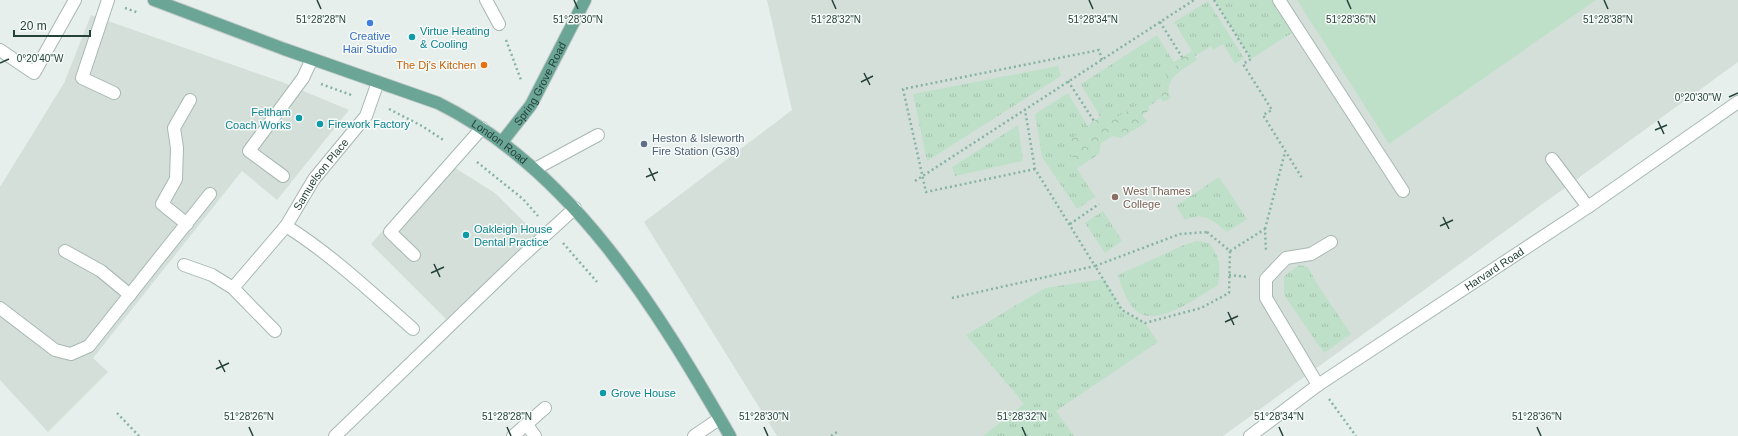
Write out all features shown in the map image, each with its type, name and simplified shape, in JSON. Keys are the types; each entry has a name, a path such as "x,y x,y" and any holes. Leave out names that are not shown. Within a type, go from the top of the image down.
{"main road":[{"name":"London Road","path":"154,0 312,59 438,103 459,113 502,142 535,169 575,208 647,302 678,348 730,436"},
{"name":"Spring Grove Road","path":"502,142 531,105 585,0"}],"street":[{"path":"0,50 34,73 75,0"},
{"path":"108,0 82,78 114,93"},
{"path":"486,0 500,24"},
{"path":"1279,0 1403,191"},
{"path":"283,176 249,151 303,78 312,59"},
{"name":"Samuelson Place","path":"233,288 286,226 314,179 366,116 378,82"},
{"path":"187,224 162,204 176,178 177,148 174,128 190,100"},
{"name":"Harvard Road","path":"1250,436 1318,385 1588,207 1738,102"},
{"path":"414,255 390,232 482,128"},
{"path":"535,169 598,135"},
{"path":"1552,159 1588,207"},
{"path":"0,308 55,350 71,354 89,346 210,194"},
{"path":"335,436 517,261 575,208"},
{"path":"286,226 308,239 345,269 413,329"},
{"path":"1318,385 1266,298 1266,279 1286,258 1311,254 1330,242"},
{"path":"65,251 101,271 130,295"},
{"path":"184,265 212,275 233,288 276,331"},
{"path":"513,436 546,408"},
{"path":"694,436 720,418"},
{"path":"526,424 535,436"}],"path":[{"path":"915,181 1194,0"},
{"path":"1214,0 1251,59 1242,64 1272,110 1263,115 1302,178"},
{"path":"1160,22 1182,57"},
{"path":"500,24 531,105"},
{"path":"1035,169 926,192 903,89 1099,50 1102,60"},
{"path":"1068,81 1094,121"},
{"path":"1025,110 1035,169 1122,310 1145,323 1201,308 1228,293 1230,251"},
{"path":"1266,279 1265,229 1285,152"},
{"path":"1069,224 1099,204"},
{"path":"1230,251 1265,229"},
{"path":"952,298 1095,266 1180,234 1207,232 1230,251"},
{"path":"1318,385 1356,436"},
{"path":"117,413 139,436"},
{"path":"831,436 837,432"}],"shaded area":[{"name":"West Thames College","path":"767,0 1738,0 1738,62 1223,436 777,436 644,222 792,110"},
{"path":"91,15 282,82 349,110 277,200 242,171 93,358 108,372 48,432 0,380 0,187 64,83"},
{"path":"444,161 495,193 538,236 446,319 371,244"}],"green space":[{"path":"1214,0 1279,0 1298,29 1251,59"},
{"path":"1297,0 1596,0 1389,144"},
{"path":"1208,1 1244,58 1235,64 1223,44 1213,50 1211,46 1195,56 1174,22"},
{"path":"1157,35 1176,66 1164,78 1163,90 1111,121 1107,123 1103,122 1081,84"},
{"path":"1192,51 1197,60 1176,75 1172,80 1169,85 1171,98 1163,102 1160,98 1148,107 1150,110 1142,115 1147,122 1121,138 1113,136 1101,143 1099,154 1079,167 1069,152 1068,142 1076,135 1079,140 1085,139 1090,135 1088,125 1100,117 1107,123 1163,90 1164,78 1176,66 1174,62"},
{"path":"1058,66 1061,76 927,161 913,94"},
{"path":"1068,93 1090,130 1090,135 1085,139 1079,140 1069,152 1079,167 1077,169 1095,197 1077,209 1042,157 1035,114"},
{"path":"1018,125 1023,161 955,176 952,167"},
{"path":"1219,177 1247,219 1227,232 1208,218 1191,217 1185,220 1176,206"},
{"path":"1103,211 1122,241 1105,253 1085,223"},
{"path":"1197,241 1209,243 1218,258 1220,272 1218,285 1189,303 1165,314 1153,316 1143,315 1134,309 1126,297 1118,275 1184,245"},
{"path":"1299,265 1308,267 1317,284 1351,334 1324,353 1284,295 1284,276"},
{"path":"1104,279 1122,310 1145,323 1158,342 1056,411 1074,436 983,436 1024,404 966,335 1045,288"}],"place":[{"name":"Creative Hair Studio","path":"370,23"},
{"name":"Virtue Heating & Cooling","path":"412,37"},
{"name":"The Dj's Kitchen","path":"484,65"},
{"name":"Feltham Coach Works","path":"299,118"},
{"name":"Firework Factory","path":"320,124"},
{"name":"Heston & Isleworth Fire Station (G38)","path":"644,144"},
{"name":"West Thames College","path":"1115,197"},
{"name":"Oakleigh House Dental Practice","path":"466,235"},
{"name":"Grove House","path":"603,393"}]}
